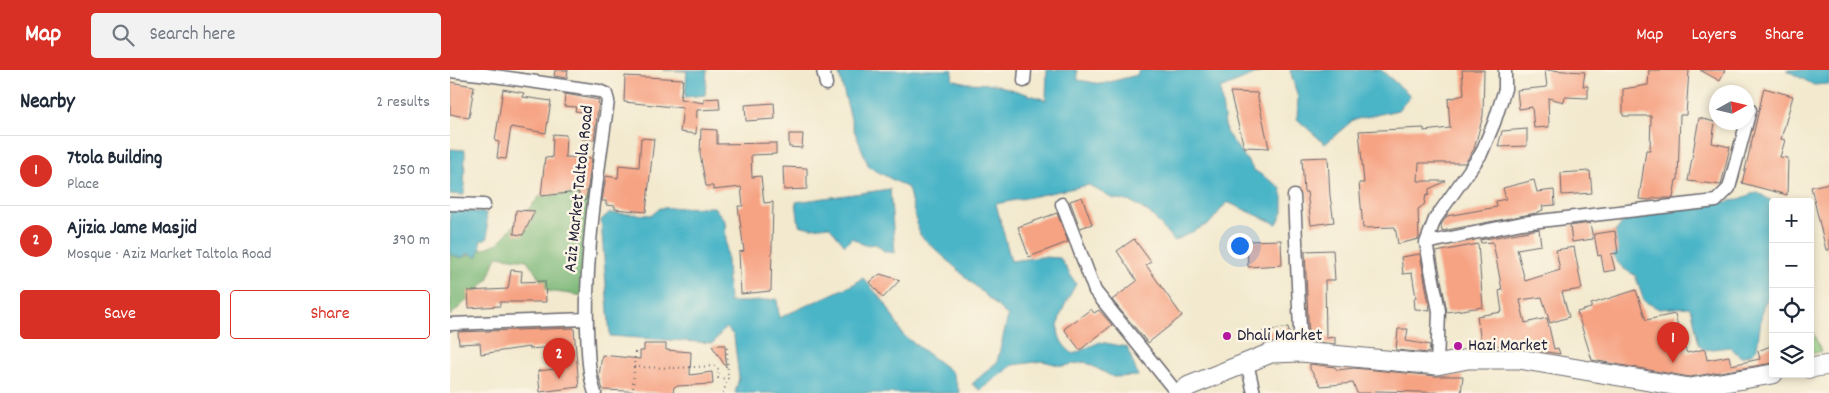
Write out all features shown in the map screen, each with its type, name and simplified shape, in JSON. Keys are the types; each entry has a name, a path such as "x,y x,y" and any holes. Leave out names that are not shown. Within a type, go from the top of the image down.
{"street":[{"path":"823,70 826,84"},
{"path":"1437,365 1440,311 1426,243 1434,219 1481,154 1505,89 1505,70"},
{"path":"450,71 480,72"},
{"name":"Aziz Market Taltola Road","path":"480,72 501,77 599,91 606,94 608,101 592,229 587,292 588,363 595,393"},
{"path":"1426,243 1522,223 1716,201 1729,188 1745,130"},
{"path":"1294,196 1301,352"},
{"path":"450,204 484,205"},
{"path":"1062,204 1095,290 1178,393 1189,386 1271,353 1301,352 1437,365 1468,359 1519,360 1690,388 1769,375"},
{"path":"450,324 587,320"},
{"path":"1247,362 1254,393"},
{"path":"1814,367 1829,365"}],"path":[{"path":"723,393 728,380 727,348"},
{"path":"633,393 635,352"},
{"path":"634,367 716,366 719,370 718,378 728,380"}],"green space":[{"path":"550,185 594,192 585,296 548,291 527,260 497,256 488,280 450,316 450,251 461,258 498,243"},
{"path":"1814,335 1821,351 1814,353"}],"water":[{"path":"663,70 707,70 705,95 685,97 687,71"},
{"path":"838,70 953,70 952,79 967,83 994,84 1046,100 1047,70 1077,70 1078,80 1102,84 1137,75 1139,70 1266,70 1220,89 1226,132 1254,170 1280,187 1283,197 1283,212 1277,224 1227,202 1210,223 1174,241 1152,215 1132,202 1111,198 1089,185 996,204 1011,261 1042,257 1060,258 1076,284 1059,320 1060,338 1065,346 1073,354 1100,342 1127,347 1138,376 1113,377 1085,362 1062,366 1043,361 1013,365 980,390 972,384 997,362 1008,316 920,235 908,188 869,167 854,130"},
{"path":"1290,70 1381,70 1411,96 1398,110 1353,120 1325,144 1297,119 1298,98"},
{"path":"1786,70 1829,70 1829,84 1814,85"},
{"path":"450,149 465,150 464,195 450,194"},
{"path":"890,189 895,253 884,251 876,244 864,245 852,238 845,245 829,226 811,228 799,225 796,202"},
{"path":"1757,192 1769,200 1769,254 1766,263 1769,270 1769,297 1763,306 1757,348 1753,353 1741,357 1730,347 1704,350 1699,345 1692,311 1689,307 1659,309 1644,301 1635,275 1625,270 1618,263 1612,248 1616,231 1630,216 1737,200"},
{"path":"714,207 725,221 729,302 777,299 779,318 854,284 863,278 885,303 903,335 952,372 960,393 735,393 739,378 734,336 726,327 713,343 610,336 601,220 609,213 652,215 660,208"},
{"path":"450,209 486,213 488,238 480,241 481,248 477,257 469,253 461,258 450,254"}],"building":[{"path":"555,70 568,70 567,78 554,76"},
{"path":"1462,70 1484,70 1483,116 1474,149 1465,163 1419,163 1418,181 1446,181 1429,189 1429,195 1426,196 1424,205 1418,209 1419,239 1398,244 1395,227 1363,228 1359,183 1364,183 1359,131 1424,128 1424,131 1450,128 1448,99 1464,95"},
{"path":"1545,70 1585,72 1583,86 1588,86 1588,98 1565,97 1564,102 1548,98 1549,127 1534,128 1532,107 1519,109 1517,90 1547,87"},
{"path":"1649,70 1689,70 1686,115 1680,115 1678,180 1676,180 1673,198 1639,199 1646,150 1650,150 1651,116 1623,116 1623,89 1648,85"},
{"path":"1700,70 1725,70 1720,81"},
{"path":"625,76 683,79 680,99 704,103 704,99 719,98 720,109 697,110 696,134 680,132 683,108 624,102"},
{"path":"450,82 474,86 469,118 450,114"},
{"path":"1764,88 1793,96 1781,139 1785,140 1780,157 1788,158 1787,195 1742,183"},
{"path":"503,89 524,93 523,97 551,101 546,133 511,127 506,159 497,158 499,142 495,141"},
{"path":"1230,92 1257,93 1269,148 1244,147"},
{"path":"565,94 599,100 594,140 582,139 583,112 575,111 576,107 564,106"},
{"path":"774,103 775,119 746,121 745,105"},
{"path":"1699,118 1709,120 1709,130 1714,130 1712,143 1730,147 1721,185 1688,181"},
{"path":"701,129 717,130 717,144 776,143 776,154 751,155 752,177 761,176 764,203 773,202 771,291 741,294 739,252 744,251 738,206 743,206 741,187 713,190 713,186 706,186 700,154"},
{"path":"1527,129 1527,146 1498,147 1502,131"},
{"path":"553,134 566,135 565,157 592,158 586,200 578,200 579,192 541,196 545,157 552,158"},
{"path":"789,134 803,134 802,148 789,147"},
{"path":"641,138 654,139 646,212 615,209 615,206 606,205 606,201 602,201 606,176 618,178 619,165 639,167"},
{"path":"1328,157 1330,196 1334,222 1311,225 1307,192 1304,192 1302,158"},
{"path":"783,167 807,168 807,189 784,190"},
{"path":"1590,171 1592,193 1562,195 1561,173"},
{"path":"1534,180 1537,192 1554,190 1555,205 1542,206 1543,210 1536,213 1442,231 1441,225 1447,216 1497,207 1496,201 1506,199 1503,188"},
{"path":"1829,183 1829,250 1826,250 1811,187"},
{"path":"1082,197 1092,224 1080,228 1070,201"},
{"path":"516,210 535,211 523,235 514,234"},
{"path":"1057,213 1068,242 1029,257 1018,227"},
{"path":"1590,223 1593,239 1572,242 1570,226"},
{"path":"1539,229 1541,245 1517,249 1525,281 1560,270 1556,250 1574,247 1582,289 1562,292 1569,317 1550,323 1542,297 1520,300 1525,323 1547,318 1554,349 1558,348 1560,354 1534,350 1532,342 1508,348 1507,344 1482,348 1477,316 1502,312 1499,291 1502,290 1493,242 1481,243 1480,240"},
{"path":"1615,231 1618,253 1611,254 1615,270 1604,272 1601,255 1598,256 1594,234"},
{"path":"1134,239 1151,262 1146,265 1182,316 1148,343 1112,300 1137,281 1117,251"},
{"path":"1281,240 1282,265 1248,267 1247,241"},
{"path":"1478,244 1483,307 1447,312 1436,252"},
{"path":"1333,250 1335,280 1325,280 1326,338 1335,337 1335,344 1309,341 1305,251"},
{"path":"1420,254 1430,310 1415,309 1414,298 1416,298 1412,273 1403,274 1401,257"},
{"path":"511,270 522,271 521,282 545,281 546,302 500,302 500,306 469,308 468,291 508,289"},
{"path":"880,274 900,280 883,298 870,282"},
{"path":"1636,290 1646,320 1675,314 1680,336 1687,353 1705,349 1707,360 1729,356 1731,365 1760,359 1758,351 1769,347 1769,364 1690,377 1592,360 1577,312 1591,308 1591,304"},
{"path":"1091,309 1094,313 1099,310 1112,325 1080,350 1064,329"},
{"path":"1288,327 1290,339 1264,344 1262,332"},
{"path":"574,328 579,387 540,392 538,371 555,369 553,347 529,349 529,347 481,354 480,343 459,344 458,332"},
{"path":"1398,329 1408,329 1406,341 1430,345 1429,353 1396,350"},
{"path":"644,344 666,344 666,350 691,352 690,375 712,372 713,384 678,386 674,387 673,393 603,390 599,376 602,355 640,359 640,351 644,351"},
{"path":"725,345 726,367 712,346"},
{"path":"1310,364 1335,367 1337,370 1354,368 1436,376 1463,376 1461,393 1375,391 1376,393 1357,393 1353,383 1321,386 1310,369"}],"place":[{"name":"Dhali Market","path":"1227,336"},
{"name":"Hazi Market","path":"1458,346"},
{"name":"7tola Building","path":"1673,363"},
{"name":"Ajizia Jame Masjid","path":"559,379"}]}
